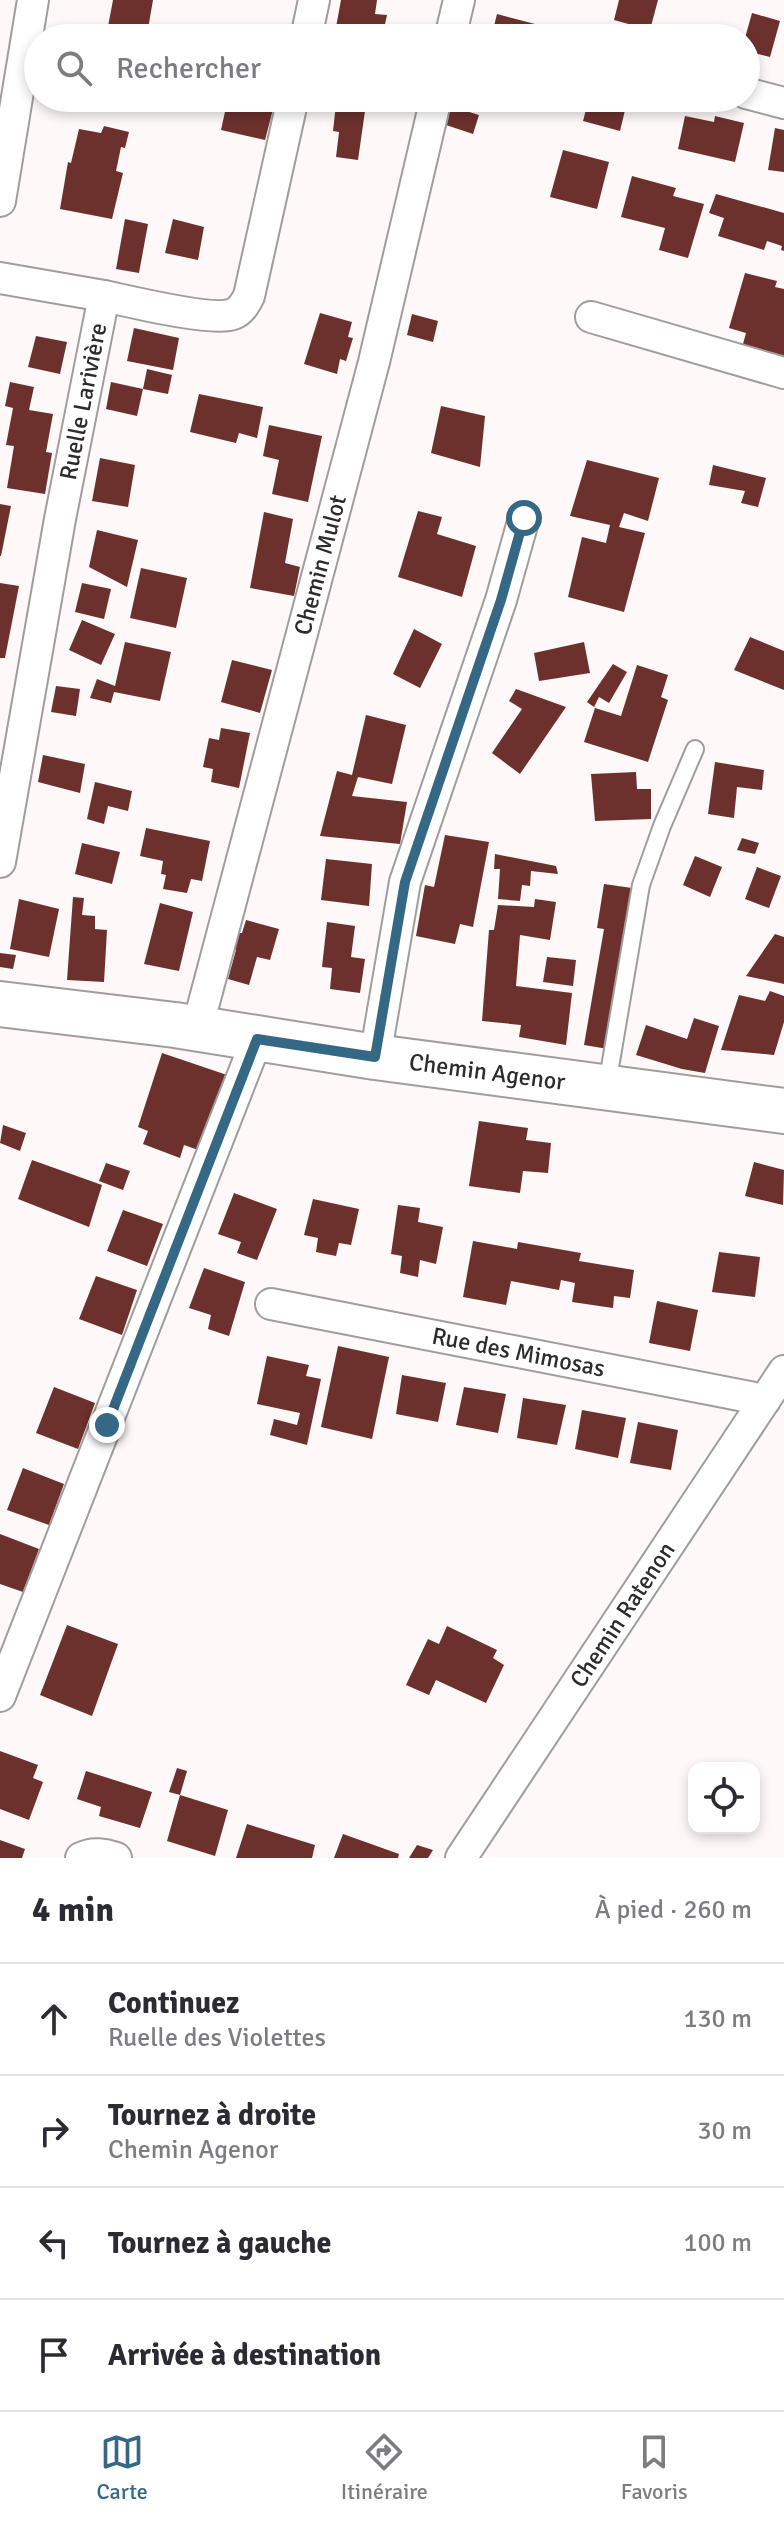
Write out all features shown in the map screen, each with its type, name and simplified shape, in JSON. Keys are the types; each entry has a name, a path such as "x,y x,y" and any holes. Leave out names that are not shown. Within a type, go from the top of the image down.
{"main road":[{"name":"Chemin Agenor","path":"0,1004 784,1111"}],"street":[{"path":"29,24 33,0"},
{"path":"309,24 314,0"},
{"path":"453,24 459,0"},
{"path":"0,201 24,55"},
{"path":"760,97 784,103"},
{"name":"Ruelle Larivière","path":"0,862 60,519 104,296 215,316 236,313 249,296 290,112"},
{"name":"Chemin Mulot","path":"197,1029 374,362 433,112"},
{"path":"0,278 104,296"},
{"path":"591,317 784,373"},
{"path":"375,1057 405,882 501,600 524,518"},
{"path":"0,1696 257,1039"},
{"name":"Rue des Mimosas","path":"271,1304 765,1400"},
{"name":"Chemin Ratenon","path":"461,1858 784,1371"},
{"path":"81,1858 104,1854 116,1858"}],"lane":[{"path":"606,1087 641,885 695,749"}],"building":[{"path":"113,0 153,0 149,24 108,24"},
{"path":"341,0 377,0 375,14 387,15 385,24 337,24"},
{"path":"619,0 658,0 652,24 628,24 614,20"},
{"path":"752,13 780,21 770,57 760,54 760,24 749,24"},
{"path":"497,14 535,24 494,24"},
{"path":"225,112 272,112 265,140 221,130"},
{"path":"335,112 365,112 358,160 336,157 339,132 333,131"},
{"path":"448,112 479,115 473,134 443,124"},
{"path":"585,112 625,112 620,131 583,121"},
{"path":"685,116 714,122 715,116 744,123 735,162 678,149"},
{"path":"104,126 129,132 125,148 121,147 116,171 123,173 112,219 60,209 68,162 71,163 79,129 101,133"},
{"path":"775,128 784,130 784,172 768,170"},
{"path":"563,150 609,162 597,209 550,197"},
{"path":"632,176 676,188 673,196 704,204 688,258 659,250 665,228 621,217"},
{"path":"716,194 784,213 784,251 781,250 782,246 767,241 764,250 718,236 724,218 709,213"},
{"path":"125,219 148,224 139,273 116,269"},
{"path":"173,219 204,227 198,260 165,253"},
{"path":"745,273 777,281 775,287 784,289 784,364 741,351 746,333 729,328"},
{"path":"320,313 352,322 348,337 353,338 346,361 340,359 337,374 304,364"},
{"path":"412,314 438,321 433,342 407,335"},
{"path":"134,328 179,338 173,370 127,361"},
{"path":"36,336 67,342 60,374 28,367"},
{"path":"147,369 172,375 168,394 143,389"},
{"path":"10,382 34,387 29,410 53,414 46,452 52,453 45,494 7,488 14,446 6,445 13,408 5,406"},
{"path":"111,382 143,389 137,416 106,409"},
{"path":"199,394 263,407 257,438 239,433 236,443 190,432"},
{"path":"441,406 485,416 480,467 431,453"},
{"path":"269,425 322,436 308,502 272,494 279,460 263,456"},
{"path":"100,458 135,465 128,507 92,501"},
{"path":"587,460 659,478 648,521 624,513 619,527 645,533 624,612 568,597 582,537 606,543 610,525 570,516"},
{"path":"713,465 766,478 758,507 741,503 745,491 709,485"},
{"path":"0,504 11,506 1,556 0,556"},
{"path":"418,511 442,517 437,534 476,546 462,597 398,577"},
{"path":"264,512 293,519 285,563 300,567 294,596 250,588"},
{"path":"97,530 138,540 127,587 89,567"},
{"path":"141,568 187,578 176,628 130,618"},
{"path":"0,583 19,586 5,658 0,658"},
{"path":"82,583 111,589 104,619 75,612"},
{"path":"82,620 115,634 101,665 69,650"},
{"path":"414,629 442,644 420,688 393,674"},
{"path":"750,637 784,651 784,690 734,670"},
{"path":"125,642 171,652 160,701 114,692 111,703 90,698 97,679 115,686"},
{"path":"584,642 590,673 539,681 534,653"},
{"path":"232,660 272,670 260,713 221,702"},
{"path":"613,664 627,672 609,703 599,697 594,707 587,702"},
{"path":"637,665 668,675 661,697 668,700 648,762 584,742 595,708 621,716"},
{"path":"56,686 80,689 76,716 51,712"},
{"path":"516,689 566,707 520,774 492,753 522,709 509,701"},
{"path":"366,715 406,725 392,784 358,777 352,796 407,802 400,844 320,836 337,771 352,775"},
{"path":"221,728 250,733 239,788 211,782 213,769 203,767 209,738 219,740"},
{"path":"43,755 85,764 80,793 38,782"},
{"path":"715,762 764,770 762,790 737,787 734,818 708,814"},
{"path":"636,772 637,789 651,789 651,819 595,821 591,774"},
{"path":"95,782 132,791 128,811 108,806 104,824 87,819"},
{"path":"146,828 210,841 202,881 191,879 187,893 163,889 166,875 161,874 163,861 140,856"},
{"path":"445,835 489,842 473,927 460,924 455,944 416,936 425,885 434,887"},
{"path":"742,838 759,843 755,854 737,850"},
{"path":"82,843 120,852 112,884 75,874"},
{"path":"495,854 556,866 558,874 531,871 530,886 522,885 520,901 498,899 500,869 494,869"},
{"path":"695,856 722,867 710,897 683,885"},
{"path":"326,859 372,864 369,906 321,900"},
{"path":"757,867 781,876 769,908 745,899"},
{"path":"604,884 632,888 608,1049 584,1045 604,929 597,928"},
{"path":"73,897 84,898 82,915 95,916 95,929 107,930 104,982 67,980"},
{"path":"19,899 59,909 49,957 10,949"},
{"path":"535,899 556,902 550,940 520,935 516,986 572,993 566,1045 519,1037 521,1025 482,1021 489,930 494,930 498,905 534,907"},
{"path":"160,903 193,912 179,971 144,964"},
{"path":"246,920 279,929 270,960 257,957 249,985 228,979 236,950 232,949 237,933 242,933"},
{"path":"327,922 355,926 351,957 365,959 360,993 330,989 332,968 322,967"},
{"path":"775,934 784,937 784,984 746,976"},
{"path":"0,953 16,955 13,969 0,967"},
{"path":"547,957 576,960 573,986 543,982"},
{"path":"770,991 784,996 784,1022 774,1055 721,1050 739,995 765,1001"},
{"path":"694,1018 719,1026 705,1073 636,1055 646,1025 687,1039"},
{"path":"162,1053 227,1075 201,1151 184,1145 180,1158 143,1144 148,1131 138,1127"},
{"path":"479,1121 528,1128 526,1140 551,1143 548,1173 523,1171 520,1193 469,1186"},
{"path":"3,1125 26,1133 20,1151 0,1143"},
{"path":"32,1160 102,1185 89,1227 18,1199"},
{"path":"754,1162 784,1170 783,1205 745,1196"},
{"path":"106,1163 130,1171 123,1190 99,1181"},
{"path":"234,1193 277,1209 257,1260 237,1253 241,1242 218,1234"},
{"path":"313,1199 359,1209 351,1245 339,1243 336,1256 316,1252 318,1238 304,1235"},
{"path":"398,1205 420,1208 418,1222 443,1227 436,1264 420,1260 418,1277 400,1273 402,1256 391,1254"},
{"path":"123,1210 163,1224 147,1266 107,1251"},
{"path":"473,1241 517,1249 518,1242 581,1253 579,1261 634,1270 630,1298 614,1296 613,1308 572,1302 575,1283 561,1280 559,1290 511,1281 506,1305 463,1297"},
{"path":"719,1252 760,1257 755,1297 712,1292"},
{"path":"204,1268 245,1282 229,1336 208,1329 211,1315 189,1308"},
{"path":"96,1276 137,1290 122,1335 79,1319"},
{"path":"657,1301 698,1310 690,1351 649,1343"},
{"path":"338,1346 389,1357 372,1439 321,1427"},
{"path":"267,1356 309,1365 306,1376 321,1379 307,1445 270,1435 274,1419 297,1425 300,1413 257,1404"},
{"path":"402,1375 446,1383 438,1422 396,1414"},
{"path":"54,1387 95,1403 78,1449 36,1433"},
{"path":"464,1387 506,1394 498,1433 456,1425"},
{"path":"523,1398 566,1405 557,1445 517,1438"},
{"path":"582,1410 626,1418 618,1458 575,1449"},
{"path":"638,1422 678,1430 671,1470 630,1463"},
{"path":"23,1468 64,1484 49,1525 7,1510"},
{"path":"0,1534 39,1549 23,1592 0,1584"},
{"path":"67,1625 118,1644 92,1716 40,1695"},
{"path":"447,1626 497,1650 493,1658 504,1665 486,1703 436,1680 429,1695 406,1685 428,1639 439,1644"},
{"path":"0,1751 38,1765 33,1778 43,1782 29,1820 0,1809"},
{"path":"177,1768 187,1771 180,1795 169,1792"},
{"path":"86,1771 152,1792 140,1828 99,1816 101,1807 77,1799"},
{"path":"180,1795 228,1810 215,1856 167,1841"},
{"path":"247,1824 315,1845 312,1858 236,1858"},
{"path":"343,1834 399,1854 398,1858 334,1858"},
{"path":"0,1840 25,1849 22,1858 0,1858"},
{"path":"417,1845 433,1850 428,1858 409,1858"}],"route":[{"path":"107,1425 257,1039 375,1057 405,882 501,600 524,518"}]}
